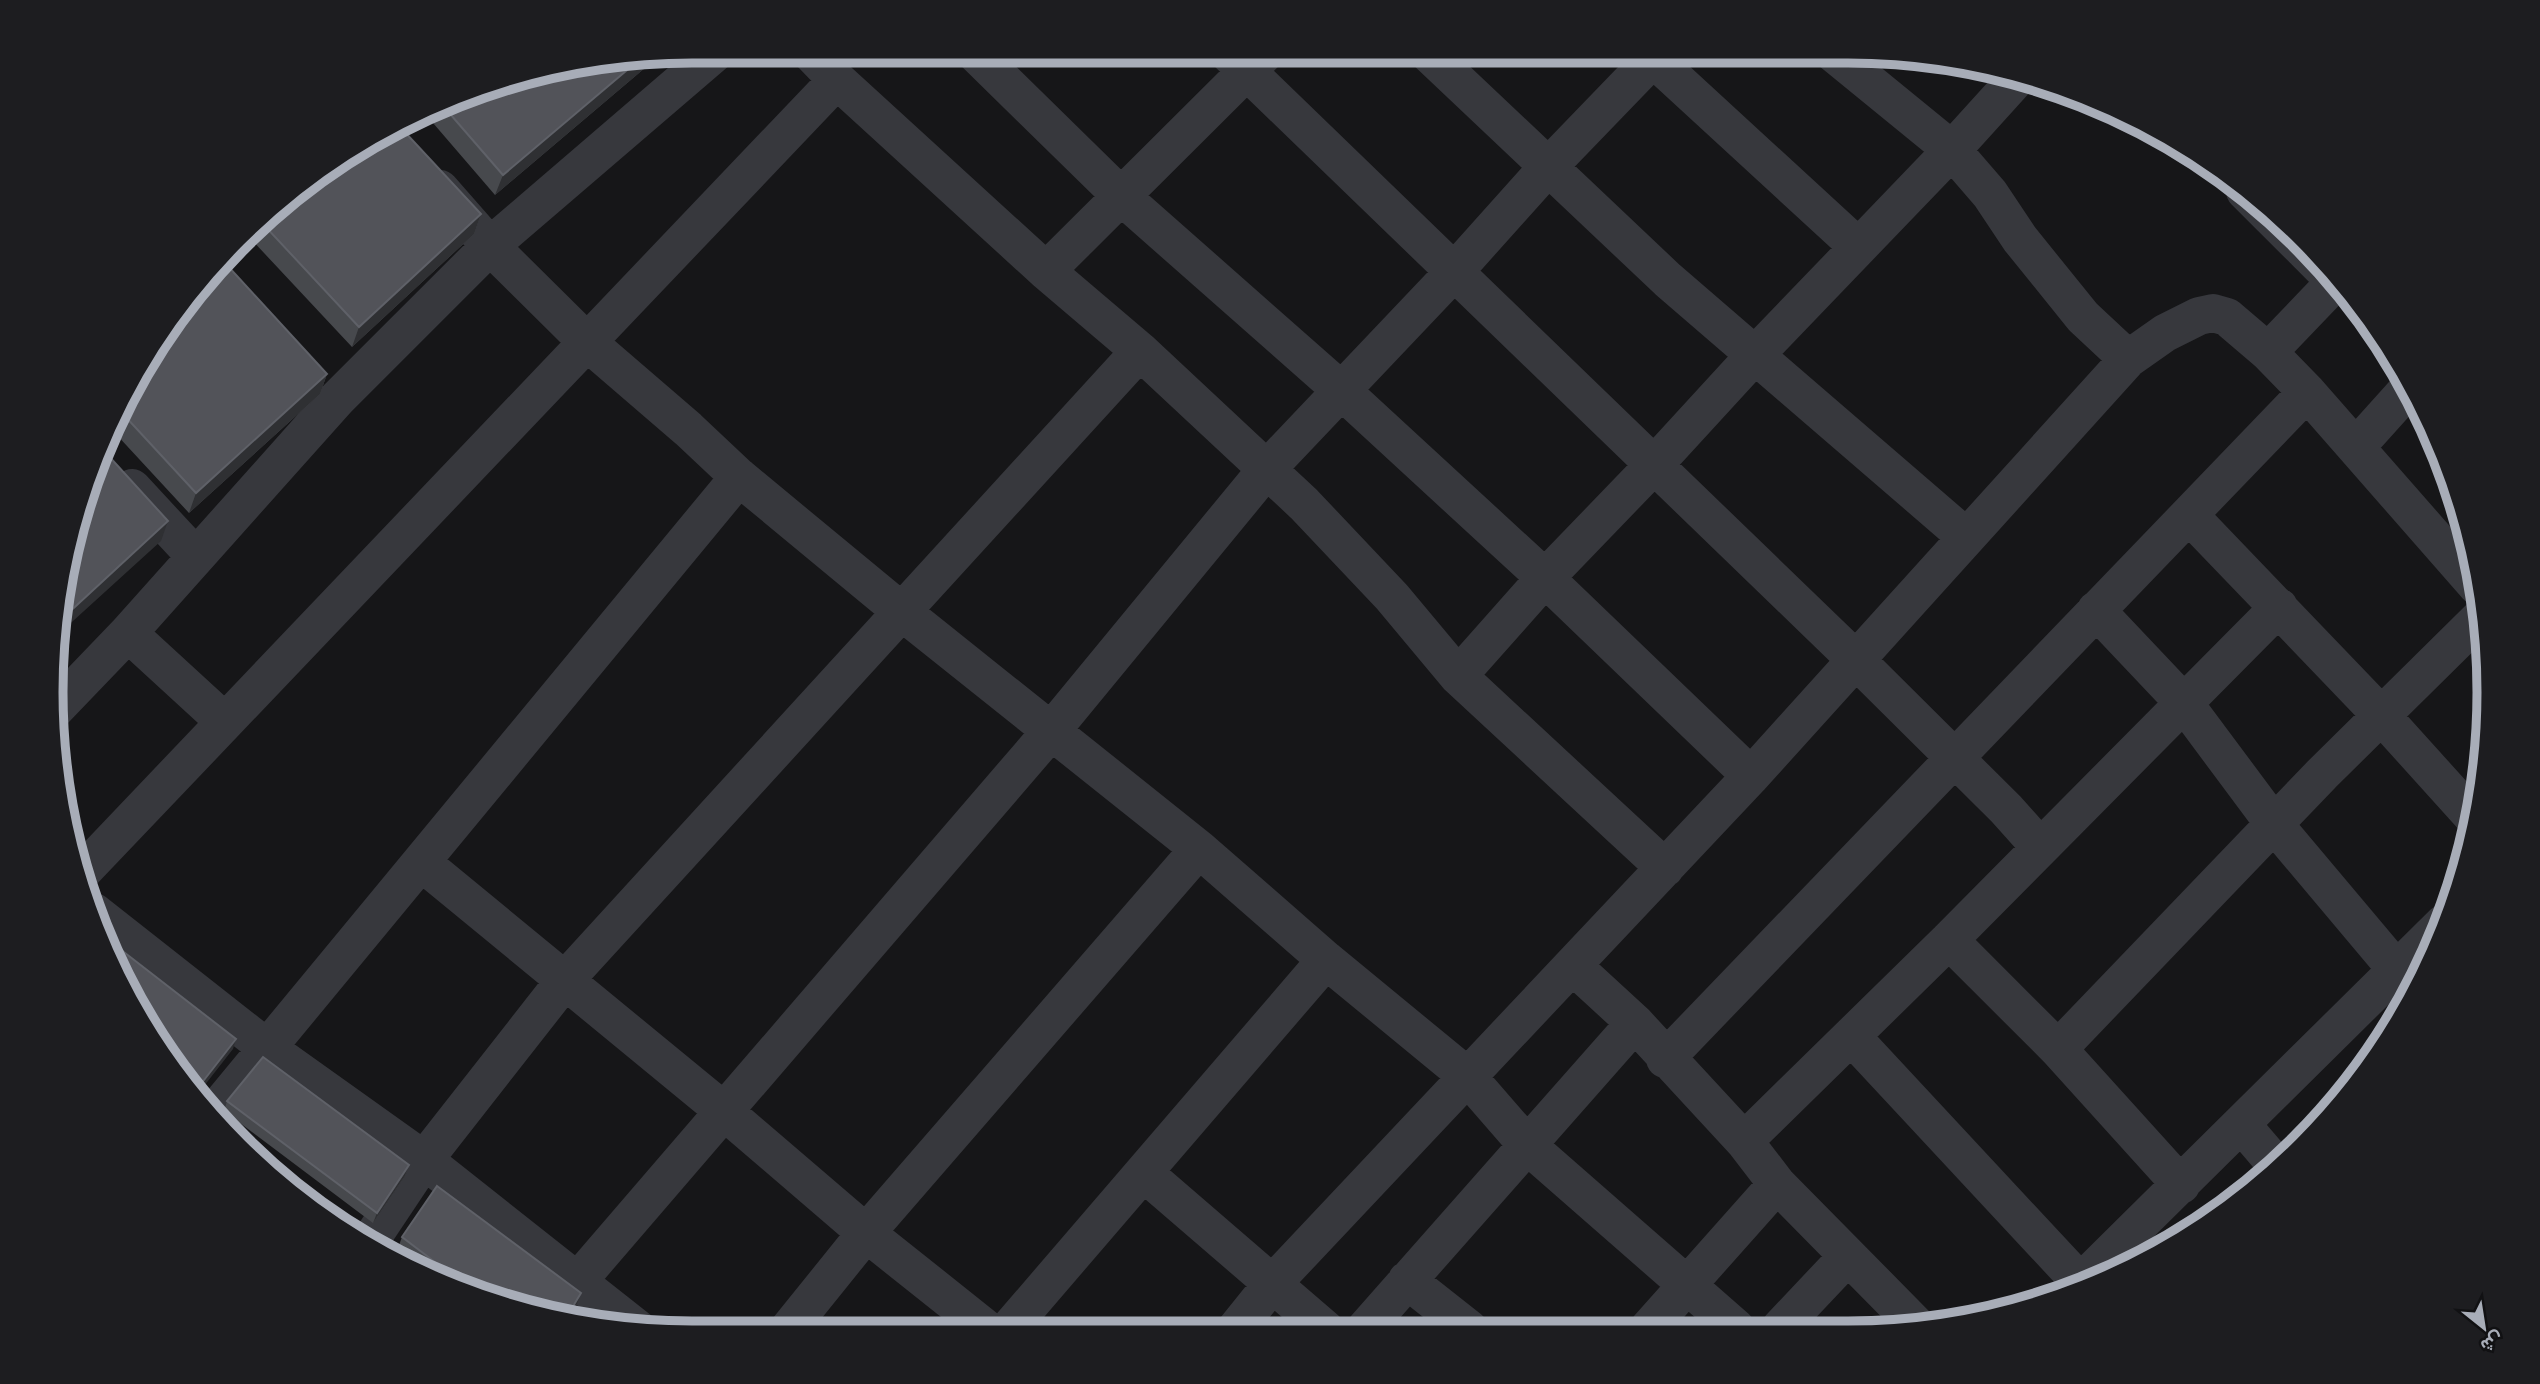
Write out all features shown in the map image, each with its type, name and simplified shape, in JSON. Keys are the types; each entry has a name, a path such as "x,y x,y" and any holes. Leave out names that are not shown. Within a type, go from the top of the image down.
{"street":[{"path":"63,700 337,399 490,246 704,63"},
{"path":"821,63 1046,271 1140,351 1304,504 1392,597 1458,676 1665,868"},
{"path":"985,63 1121,196 1342,391 1545,578 1751,776"},
{"path":"1046,271 1121,196 1242,63"},
{"path":"1252,63 1453,273 1856,660 2006,809 2040,847"},
{"path":"1439,63 1668,281 1966,537"},
{"path":"591,1302 725,1112 1052,730 1266,470 1453,273 1644,63"},
{"path":"1662,63 1857,246"},
{"path":"1845,63 1952,150 1990,194 2020,239 2083,317 2127,359"},
{"path":"87,866 837,80"},
{"path":"1458,676 1545,578 2012,84"},
{"path":"421,167 490,246 587,342 739,477 901,611 1199,849 1325,960 1467,1076 1527,1145 1728,1321"},
{"path":"2268,352 2330,288"},
{"path":"1242,1321 1272,1284 1751,776 2127,359 2183,322 2213,313 2227,317 2268,352 2307,392 2466,573"},
{"path":"374,1235 424,1160 565,980 1140,351"},
{"path":"310,370 337,399"},
{"path":"1665,1059 2307,392"},
{"path":"2356,447 2402,396"},
{"path":"111,466 195,556"},
{"path":"219,1107 739,477"},
{"path":"2189,515 2381,715 2466,809"},
{"path":"1744,1141 1852,1037 2279,607"},
{"path":"2096,610 2184,703 2274,824 2396,969"},
{"path":"2058,1049 2274,824 2473,624"},
{"path":"128,632 225,722"},
{"path":"796,1321 866,1233 1199,849"},
{"path":"421,862 725,1112 866,1233 976,1321"},
{"path":"107,922 267,1048 424,1160 591,1302 616,1317"},
{"path":"1949,940 2058,1049 2181,1185"},
{"path":"2093,1271 2425,941"},
{"path":"1016,1321 1325,960"},
{"path":"1573,965 1634,1023 1744,1141 1777,1184 1909,1318"},
{"path":"1372,1321 1634,1023"},
{"path":"1852,1037 2072,1279"},
{"path":"2242,1125 2270,1158"},
{"path":"1144,1172 1315,1321"},
{"path":"1654,1321 1777,1184"},
{"path":"1787,1321 1848,1256"},
{"path":"1407,1280 1459,1321"}],"building":[{"path":"632,66 503,175 448,112 529,84"},
{"path":"405,132 481,214 359,327 267,228 343,169"},
{"path":"229,267 327,374 196,493 126,418 147,377 169,343"},
{"path":"109,456 168,521 68,614 84,529"},
{"path":"117,947 236,1039 201,1084 147,1006"},
{"path":"263,1057 409,1165 377,1213 227,1101"},
{"path":"437,1186 581,1293 571,1309 490,1288 447,1271 402,1237"}]}
